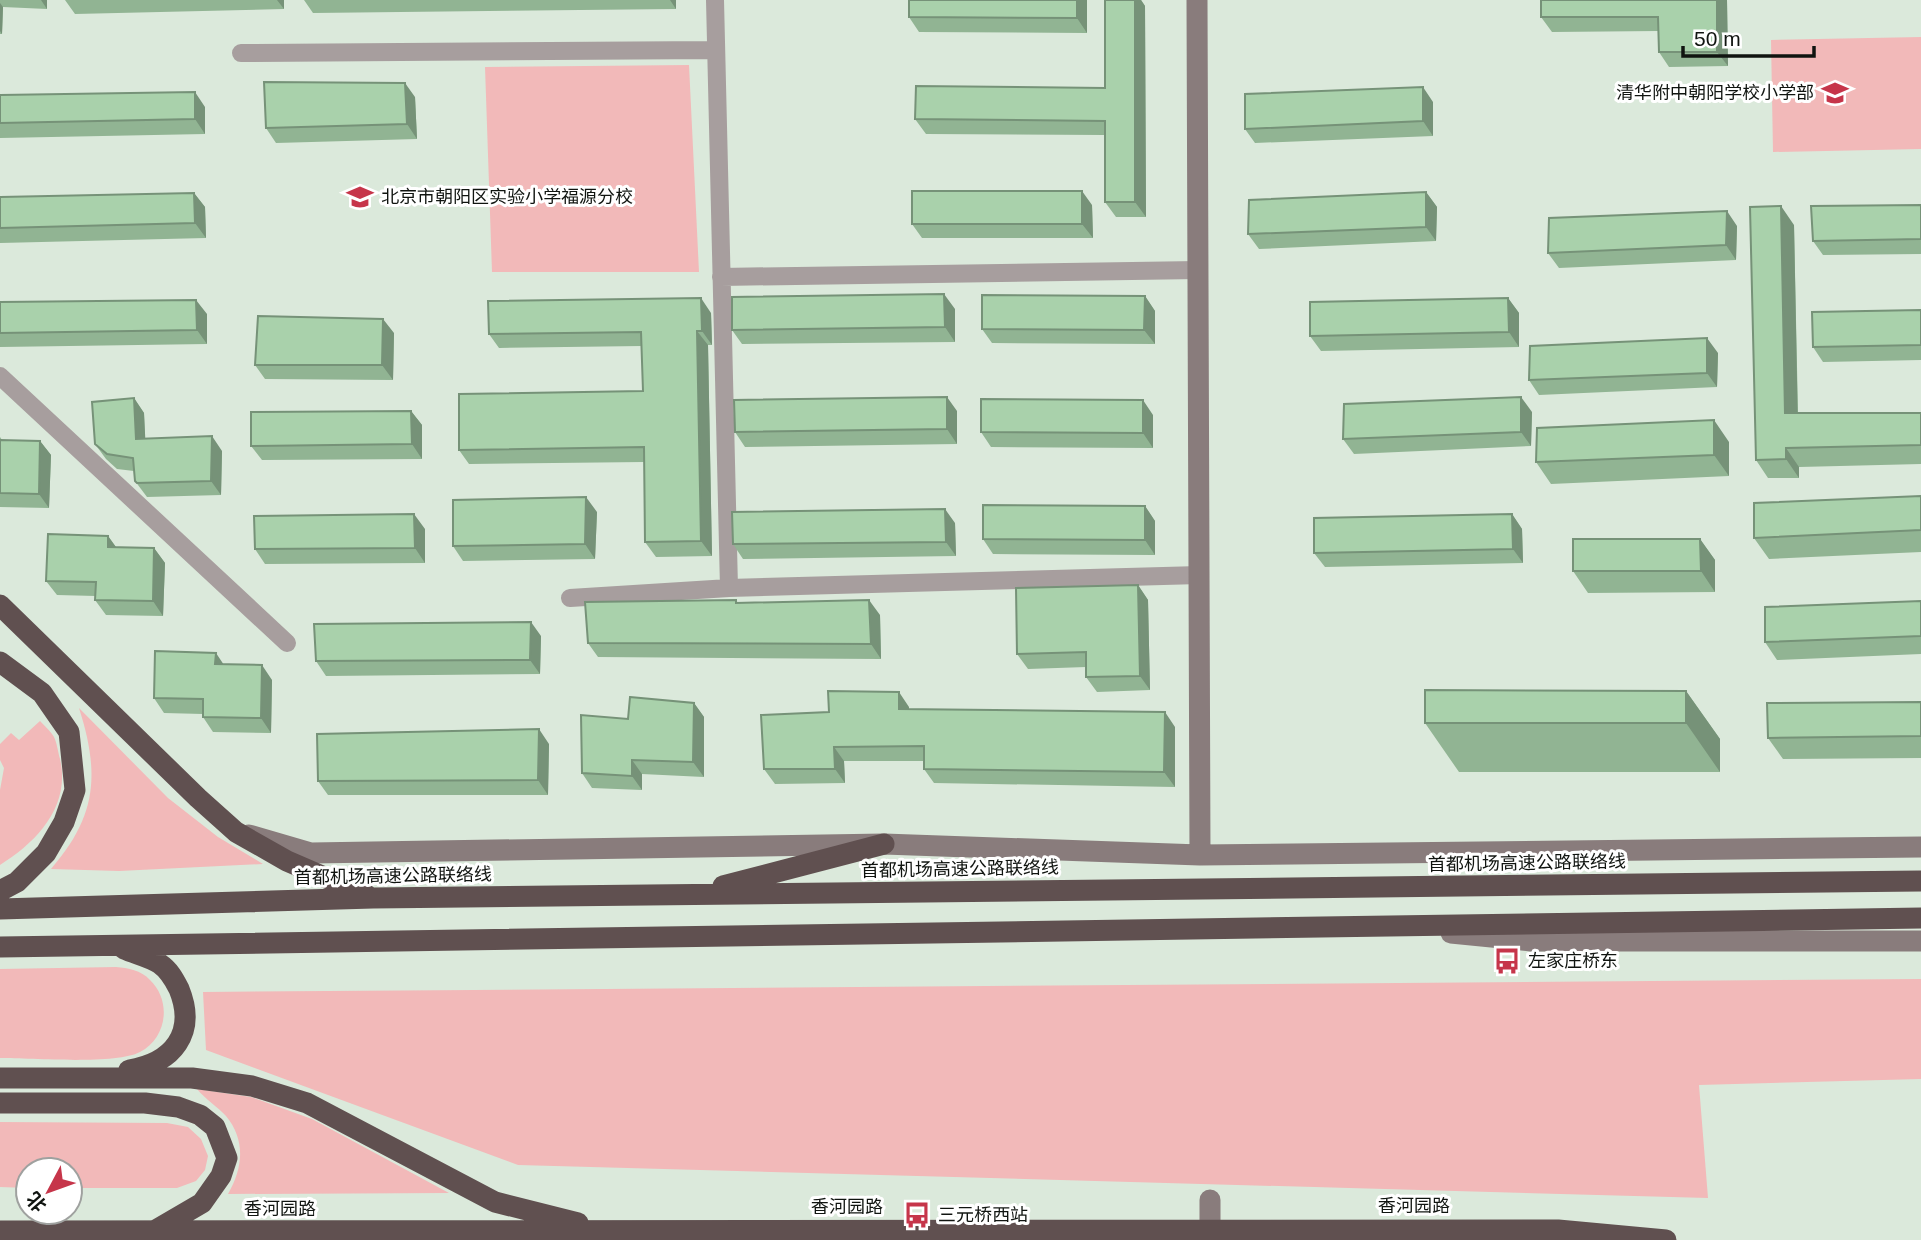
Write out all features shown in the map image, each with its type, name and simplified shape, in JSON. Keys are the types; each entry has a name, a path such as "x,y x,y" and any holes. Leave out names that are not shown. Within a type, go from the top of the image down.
{"highway":[{"path":"0,606 236,832 287,861 373,898"},
{"path":"0,891 18,882 46,853 64,822 75,790 69,732 42,693 1,663"},
{"path":"688,894 884,845"},
{"name":"首都机场高速公路联络线","path":"0,909 373,898 1921,881"},
{"path":"0,947 1921,918"},
{"path":"79,1077 155,1063 179,1042 186,1025 184,1001 173,977 159,963 116,946"},
{"path":"162,1105 168,1054"},
{"path":"0,1078 165,1077 253,1086 307,1104 495,1202 611,1230"},
{"path":"0,1103 145,1103 178,1107 200,1115 215,1127 227,1158 221,1176 202,1203 153,1232"},
{"name":"香河园路","path":"0,1231 611,1230 1210,1234 1559,1230 1667,1240"}],"main road":[{"path":"1197,0 1200,855"},
{"path":"236,832 311,853 884,845 1200,855 1921,847"},
{"path":"1369,925 1531,941 1921,941"},
{"path":"1210,1200 1210,1234"}],"street":[{"path":"715,0 729,588"},
{"path":"241,53 716,50"},
{"path":"722,277 1199,270"},
{"path":"0,376 286,643"},
{"path":"570,598 729,588 1200,575"}],"shaded area":[{"path":"1921,37 1921,149 1773,152 1771,40"},
{"path":"689,65 699,272 492,272 485,67"},
{"path":"79,708 168,798 218,837 263,864 119,871 51,869 78,831 90,793 90,754"},
{"path":"40,721 54,737 60,759 62,776 56,807 38,834 0,865 0,790 4,768 0,760 0,744 11,733 19,740"},
{"path":"116,967 143,974 162,998 164,1008 161,1029 149,1046 128,1056 112,1058 0,1058 0,969"},
{"path":"1921,979 1921,1079 1699,1085 1708,1198 518,1165 206,1050 203,992"},
{"path":"197,1089 251,1097 312,1119 449,1193 228,1194 239,1164 237,1135 226,1116"},
{"path":"0,1122 167,1123 188,1127 201,1139 208,1156 205,1170 196,1181 177,1188 84,1188 84,1156 14,1156 14,1188 0,1187"}],"building":[{"path":"909,0 1077,0 1077,18 909,17"},
{"path":"1105,0 1135,0 1135,202 1105,202 1105,121 915,119 916,86 1105,88"},
{"path":"1541,0 1717,0 1717,52 1659,52 1658,17 1541,17"},
{"path":"264,82 405,83 407,124 266,128"},
{"path":"1423,87 1423,121 1245,129 1245,94"},
{"path":"195,92 195,119 0,123 0,95"},
{"path":"912,191 1082,191 1082,224 912,224"},
{"path":"1426,192 1426,227 1248,234 1249,200"},
{"path":"194,193 195,223 0,228 0,197"},
{"path":"1921,205 1921,239 1813,241 1811,206"},
{"path":"1781,206 1785,413 1921,413 1921,445 1786,448 1786,459 1756,460 1750,207"},
{"path":"1727,211 1726,245 1548,253 1549,218"},
{"path":"944,294 945,327 732,330 732,297"},
{"path":"982,295 1145,296 1144,330 982,329"},
{"path":"701,298 702,331 697,331 701,541 645,542 644,447 459,450 459,394 643,391 641,332 489,334 488,301"},
{"path":"1508,298 1509,332 1310,336 1310,302"},
{"path":"196,300 197,330 0,333 0,302"},
{"path":"1921,310 1921,345 1813,347 1812,312"},
{"path":"258,316 383,319 382,365 255,365"},
{"path":"1707,338 1707,373 1529,380 1530,346"},
{"path":"947,397 947,429 735,432 734,400"},
{"path":"1521,397 1521,432 1343,439 1344,404"},
{"path":"134,398 136,439 212,436 211,481 137,483 133,458 107,454 95,444 92,402"},
{"path":"981,399 1143,400 1143,433 981,432"},
{"path":"411,411 412,444 251,446 251,412"},
{"path":"1714,420 1714,455 1536,462 1537,428"},
{"path":"0,440 40,441 39,494 0,493"},
{"path":"1921,496 1921,530 1754,538 1754,503"},
{"path":"586,497 585,544 453,546 453,500"},
{"path":"983,505 1145,506 1145,540 983,539"},
{"path":"945,509 946,542 733,544 732,512"},
{"path":"414,514 415,548 255,549 254,516"},
{"path":"1512,514 1513,549 1314,553 1314,518"},
{"path":"48,534 108,536 108,547 154,548 153,601 95,600 96,582 46,581"},
{"path":"1573,539 1700,539 1701,571 1573,571"},
{"path":"1138,585 1140,676 1086,677 1086,652 1017,654 1016,588"},
{"path":"736,600 736,603 869,600 871,644 588,643 585,602"},
{"path":"1921,601 1921,636 1765,642 1765,607"},
{"path":"531,622 530,660 316,661 314,624"},
{"path":"155,651 216,653 215,664 262,665 261,718 203,717 203,699 154,698"},
{"path":"1425,690 1686,691 1686,723 1425,723"},
{"path":"828,691 899,692 899,709 1165,712 1164,772 924,769 924,746 834,747 835,769 764,769 761,715 829,712"},
{"path":"630,697 694,703 693,762 632,760 632,776 582,773 581,715 628,719"},
{"path":"1921,702 1921,736 1768,738 1767,703"},
{"path":"539,729 538,780 318,781 317,734"}],"place":[{"name":"清华附中朝阳学校小学部","path":"1835,93"},
{"name":"北京市朝阳区实验小学福源分校","path":"360,197"},
{"name":"左家庄桥东","path":"1507,961"},
{"name":"三元桥西站","path":"917,1215"}]}
